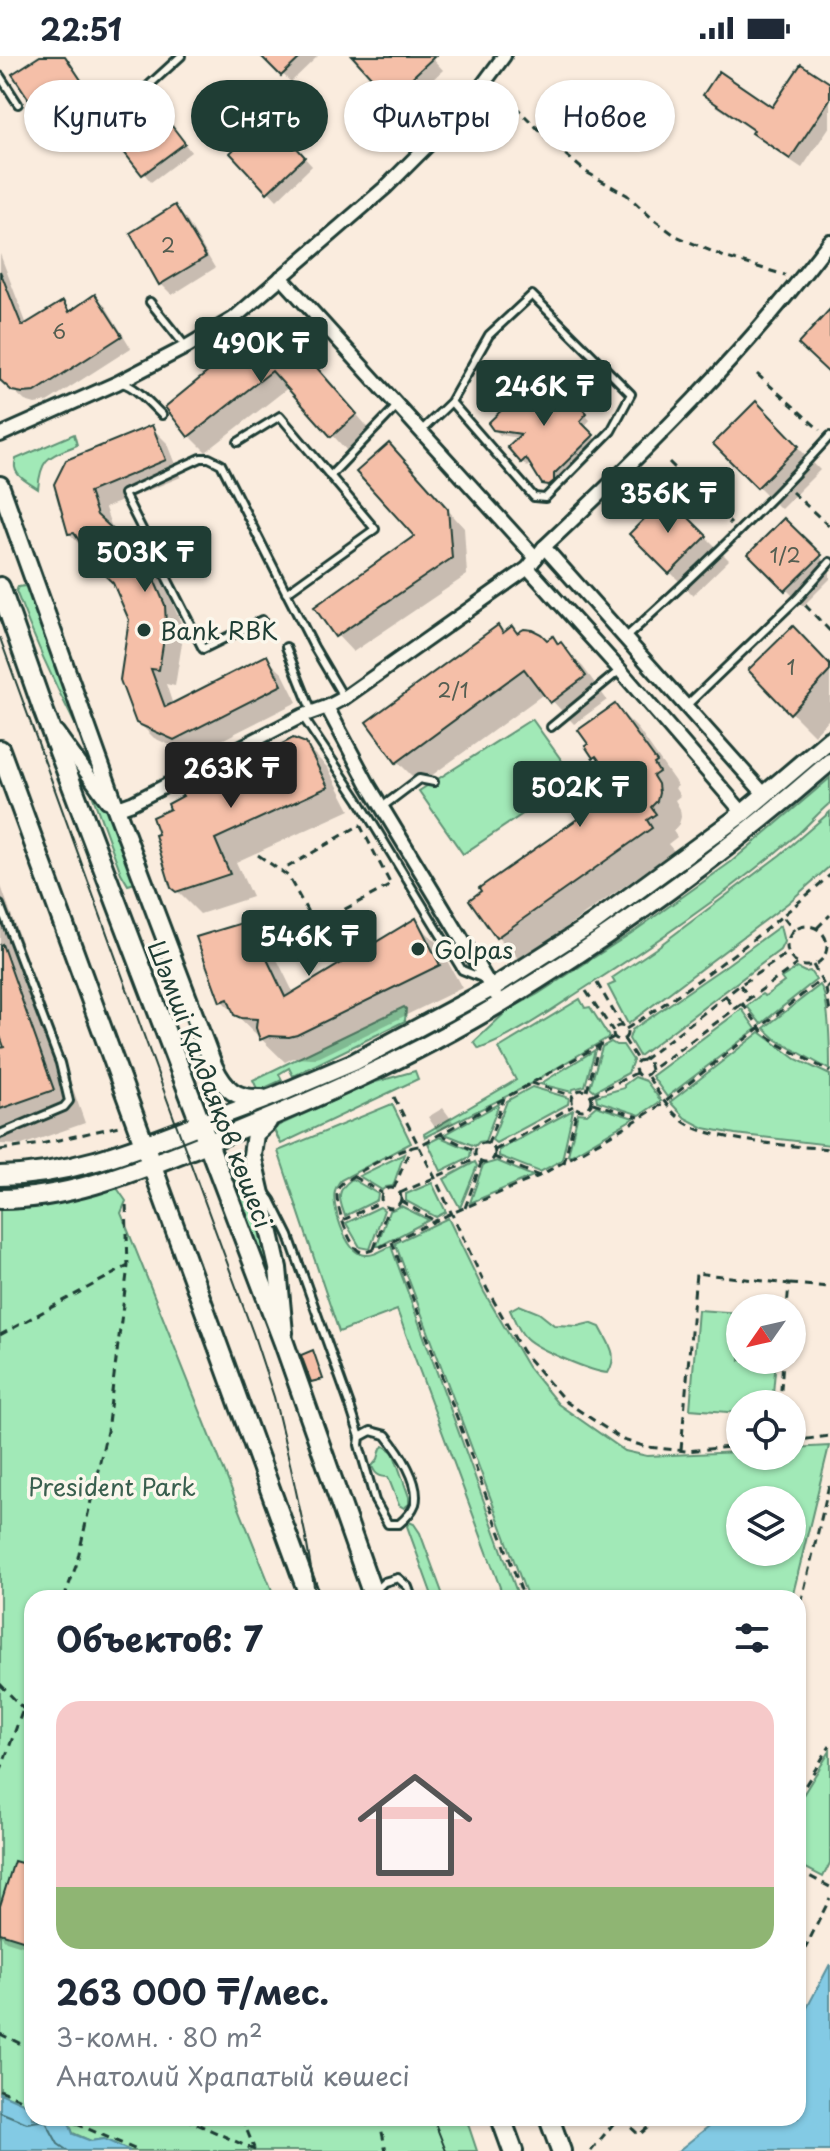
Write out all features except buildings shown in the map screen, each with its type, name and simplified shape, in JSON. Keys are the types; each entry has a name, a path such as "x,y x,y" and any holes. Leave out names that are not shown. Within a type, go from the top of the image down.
{"main road":[{"name":"Шәмші Қалдаяқов көшесі","path":"0,587 44,712 284,1343 372,1590"},
{"path":"0,750 4,771 145,1145 307,1590"},
{"path":"0,1176 69,1169 111,1158 200,1124"},
{"path":"0,1199 76,1190 207,1143"},
{"path":"504,2126 513,2151"},
{"path":"552,2126 561,2151"}],"street":[{"path":"486,80 504,56"},
{"path":"0,435 117,383 233,319 386,187 421,152"},
{"path":"44,712 107,801 121,807 344,698 536,558 664,432 801,280 830,241"},
{"path":"281,277 536,558 624,639 776,809"},
{"path":"0,485 115,806 220,1080 225,1087 241,1096 272,1097"},
{"path":"536,558 620,670 749,820"},
{"path":"327,707 382,807 501,1003"},
{"path":"207,1143 280,1115 391,1063 501,1003 625,923 749,820 765,795 830,739"},
{"path":"200,1124 272,1097 379,1049 592,924 749,820 776,809 830,762"},
{"path":"280,1115 255,1134 252,1155 278,1268 284,1343"}],"lane":[{"path":"155,80 181,56"},
{"path":"0,76 18,104"},
{"path":"421,431 451,402 489,335 532,295 631,394 611,431 545,498 534,497 451,402"},
{"path":"150,302 186,347"},
{"path":"117,383 126,383 162,415"},
{"path":"330,476 398,405"},
{"path":"238,442 280,416 375,529 286,593"},
{"path":"624,639 707,564 829,437"},
{"path":"262,620 203,649 124,494 201,458 221,464 314,647 344,698"},
{"path":"686,706 798,598 830,562"},
{"path":"286,647 307,714 358,799 462,970 489,984"},
{"path":"551,727 620,670"},
{"path":"382,807 419,779 434,782"},
{"path":"0,905 60,1063 69,1101 64,1107 0,1134"},
{"path":"258,1183 271,1200 289,1236 360,1437 359,1445 375,1501 388,1524 399,1524 415,1505 415,1487 406,1464 386,1435 371,1431 360,1437"},
{"path":"376,1590 384,1582 398,1578 409,1590"}],"path":[{"path":"519,109 586,172 627,195 676,236 727,258 801,280"},
{"path":"757,374 829,437"},
{"path":"669,462 739,532"},
{"path":"785,485 830,527"},
{"path":"798,598 830,631"},
{"path":"281,871 360,825 391,885 315,925 299,947"},
{"path":"258,855 288,876 315,925"},
{"path":"821,980 665,1102 564,1163 373,1250 360,1251 355,1247 338,1203 341,1184 411,1147 419,1146 599,1045 614,1034 616,1027 624,1028 673,1000 784,917 830,875"},
{"path":"817,928 830,915"},
{"path":"784,917 794,931"},
{"path":"803,926 817,928 828,938 828,954 813,965 797,964 788,953 788,939 803,926"},
{"path":"647,1076 636,1073 635,1067 640,1061 740,985 788,953"},
{"path":"647,1076 651,1070 797,964"},
{"path":"813,965 828,987 830,1012"},
{"path":"597,983 627,1034 624,1039"},
{"path":"740,985 750,998"},
{"path":"586,991 614,1034 619,1040 624,1039"},
{"path":"726,997 735,1009"},
{"path":"742,1003 759,1029 779,1044 830,1072"},
{"path":"624,1039 640,1061 649,1062 651,1070"},
{"path":"587,1091 599,1045"},
{"path":"592,1095 636,1073"},
{"path":"647,1076 675,1114 693,1128 761,1142 830,1149"},
{"path":"531,1083 573,1096"},
{"path":"495,1150 575,1107 588,1110 593,1103 592,1095 587,1091 581,1090 573,1096"},
{"path":"564,1163 575,1107 573,1096"},
{"path":"394,1097 487,1289 522,1351 565,1401 623,1440 647,1447 681,1450 726,1447"},
{"path":"488,1144 504,1098"},
{"path":"593,1103 640,1118"},
{"path":"0,1150 119,1126"},
{"path":"440,1134 475,1151"},
{"path":"488,1144 495,1150 490,1162 481,1163 476,1159 475,1151 479,1145 488,1144"},
{"path":"394,1188 411,1147"},
{"path":"494,1157 539,1176"},
{"path":"400,1193 476,1159"},
{"path":"465,1208 481,1163"},
{"path":"353,1176 382,1193"},
{"path":"381,1202 382,1193 387,1188 394,1188 400,1193 401,1201"},
{"path":"67,1590 76,1566 107,1431 128,1266 126,1201"},
{"path":"381,1202 388,1208 395,1207 401,1201"},
{"path":"401,1201 435,1221"},
{"path":"343,1220 381,1202"},
{"path":"373,1250 388,1208"},
{"path":"392,1242 521,1590"},
{"path":"0,1335 128,1266"},
{"path":"681,1450 696,1273 830,1287"},
{"path":"788,1294 789,1284"},
{"path":"806,1439 830,1436"},
{"path":"804,1590 830,1481"},
{"path":"0,1684 23,1709 0,1772"},
{"path":"806,1784 830,1746"},
{"path":"806,1874 830,1887"},
{"path":"806,1947 830,1898"},
{"path":"0,2034 24,2045"},
{"path":"0,2090 24,2100"},
{"path":"81,2126 139,2151"},
{"path":"201,2126 256,2151"},
{"path":"245,2126 256,2151"},
{"path":"381,2126 386,2151"},
{"path":"591,2151 612,2126"},
{"path":"628,2126 639,2135 650,2126"}],"green space":[{"path":"74,434 77,445 53,455 44,464 38,489 17,473 16,459"},
{"path":"18,587 30,588 79,721 74,722 22,608 16,591"},
{"path":"532,719 575,779 463,854 419,791"},
{"path":"86,778 118,828 139,882 128,885 121,873"},
{"path":"830,778 830,803 748,875 668,933 547,1013 507,1037 479,1049 474,1042 508,1010 636,930 731,862"},
{"path":"830,812 830,866 788,903 628,1024 608,986 615,983 612,978 780,855"},
{"path":"780,926 784,942 780,950 639,1056 629,1039 632,1030"},
{"path":"797,968 810,971 816,980 761,1024 747,1006 784,982 781,978"},
{"path":"820,985 828,1013 830,1070 777,1040 764,1028"},
{"path":"580,999 585,1008 590,1007 609,1037 521,1089 425,1137 424,1134 516,1080 499,1048"},
{"path":"404,1007 405,1021 293,1076 289,1068 279,1074 282,1080 258,1091 253,1080"},
{"path":"742,1009 756,1029 667,1097 652,1076"},
{"path":"760,1032 796,1059 830,1075 830,1145 704,1128 685,1118 670,1102"},
{"path":"611,1042 623,1045 633,1060 628,1073 595,1091 590,1087 602,1047"},
{"path":"595,1050 585,1086 572,1092 540,1084"},
{"path":"415,1071 418,1079 281,1144 273,1128 372,1083"},
{"path":"635,1077 646,1081 661,1101 640,1115 597,1101 596,1096 624,1088"},
{"path":"532,1087 569,1098 568,1104 496,1143 492,1140 507,1101"},
{"path":"392,1104 411,1143 341,1180 334,1198 338,1216 345,1236 355,1251 373,1254 391,1246 516,1590 501,1590 397,1310 339,1332 278,1151"},
{"path":"499,1104 485,1141 475,1146 445,1134"},
{"path":"596,1106 634,1118 568,1155 578,1113 587,1114"},
{"path":"573,1110 562,1160 540,1172 499,1156 499,1150"},
{"path":"440,1137 471,1150 470,1157 441,1171 428,1143"},
{"path":"404,1154 393,1186 382,1190 359,1176"},
{"path":"243,1158 250,1198 267,1253 270,1289 230,1163"},
{"path":"497,1161 533,1176 470,1203 483,1165"},
{"path":"475,1162 477,1166 460,1208 444,1179"},
{"path":"352,1179 378,1194 377,1200 345,1216 340,1196 343,1187"},
{"path":"432,1183 446,1212 436,1217 406,1201 406,1194"},
{"name":"President Park","path":"117,1188 126,1201 121,1213 272,1590 24,1590 24,2104 0,2093 0,1207 46,1204"},
{"path":"401,1206 429,1220 377,1246 389,1211"},
{"path":"380,1207 384,1210 370,1249 360,1247 346,1223"},
{"path":"448,1218 484,1292 528,1367 558,1404 625,1451 647,1456 726,1453 726,1470 806,1470 806,1447 829,1446 806,1540 806,1486 726,1486 726,1566 800,1566 794,1590 525,1590 395,1243"},
{"path":"519,1305 539,1313 554,1325 590,1323 600,1327 613,1355 608,1373 578,1364 532,1343 521,1332 510,1310"},
{"path":"698,1310 726,1312 726,1374 775,1374 773,1390 726,1390 726,1412 690,1409"},
{"path":"384,1446 393,1452 409,1497 409,1504 404,1508 399,1505 388,1477 378,1474 372,1466"},
{"path":"409,1522 414,1524 420,1533 441,1590 430,1590 407,1526"},
{"path":"830,1751 830,1863 823,1877 806,1868 806,1790"},
{"path":"70,2126 469,2126 477,2151 130,2151 104,2139 91,2141 73,2133"}],"water":[{"path":"830,1964 830,2151 678,2151 709,2126 806,2126 806,2010"},
{"path":"0,2093 24,2104 24,2126 70,2126 73,2134 91,2141 104,2139 130,2151 0,2151"}],"tram line":[{"path":"0,638 253,1333 274,1397 315,1590"},
{"path":"436,2126 446,2151"}],"place":[{"name":"Bank RBK","path":"144,630"},
{"name":"Golpas","path":"418,949"}]}
